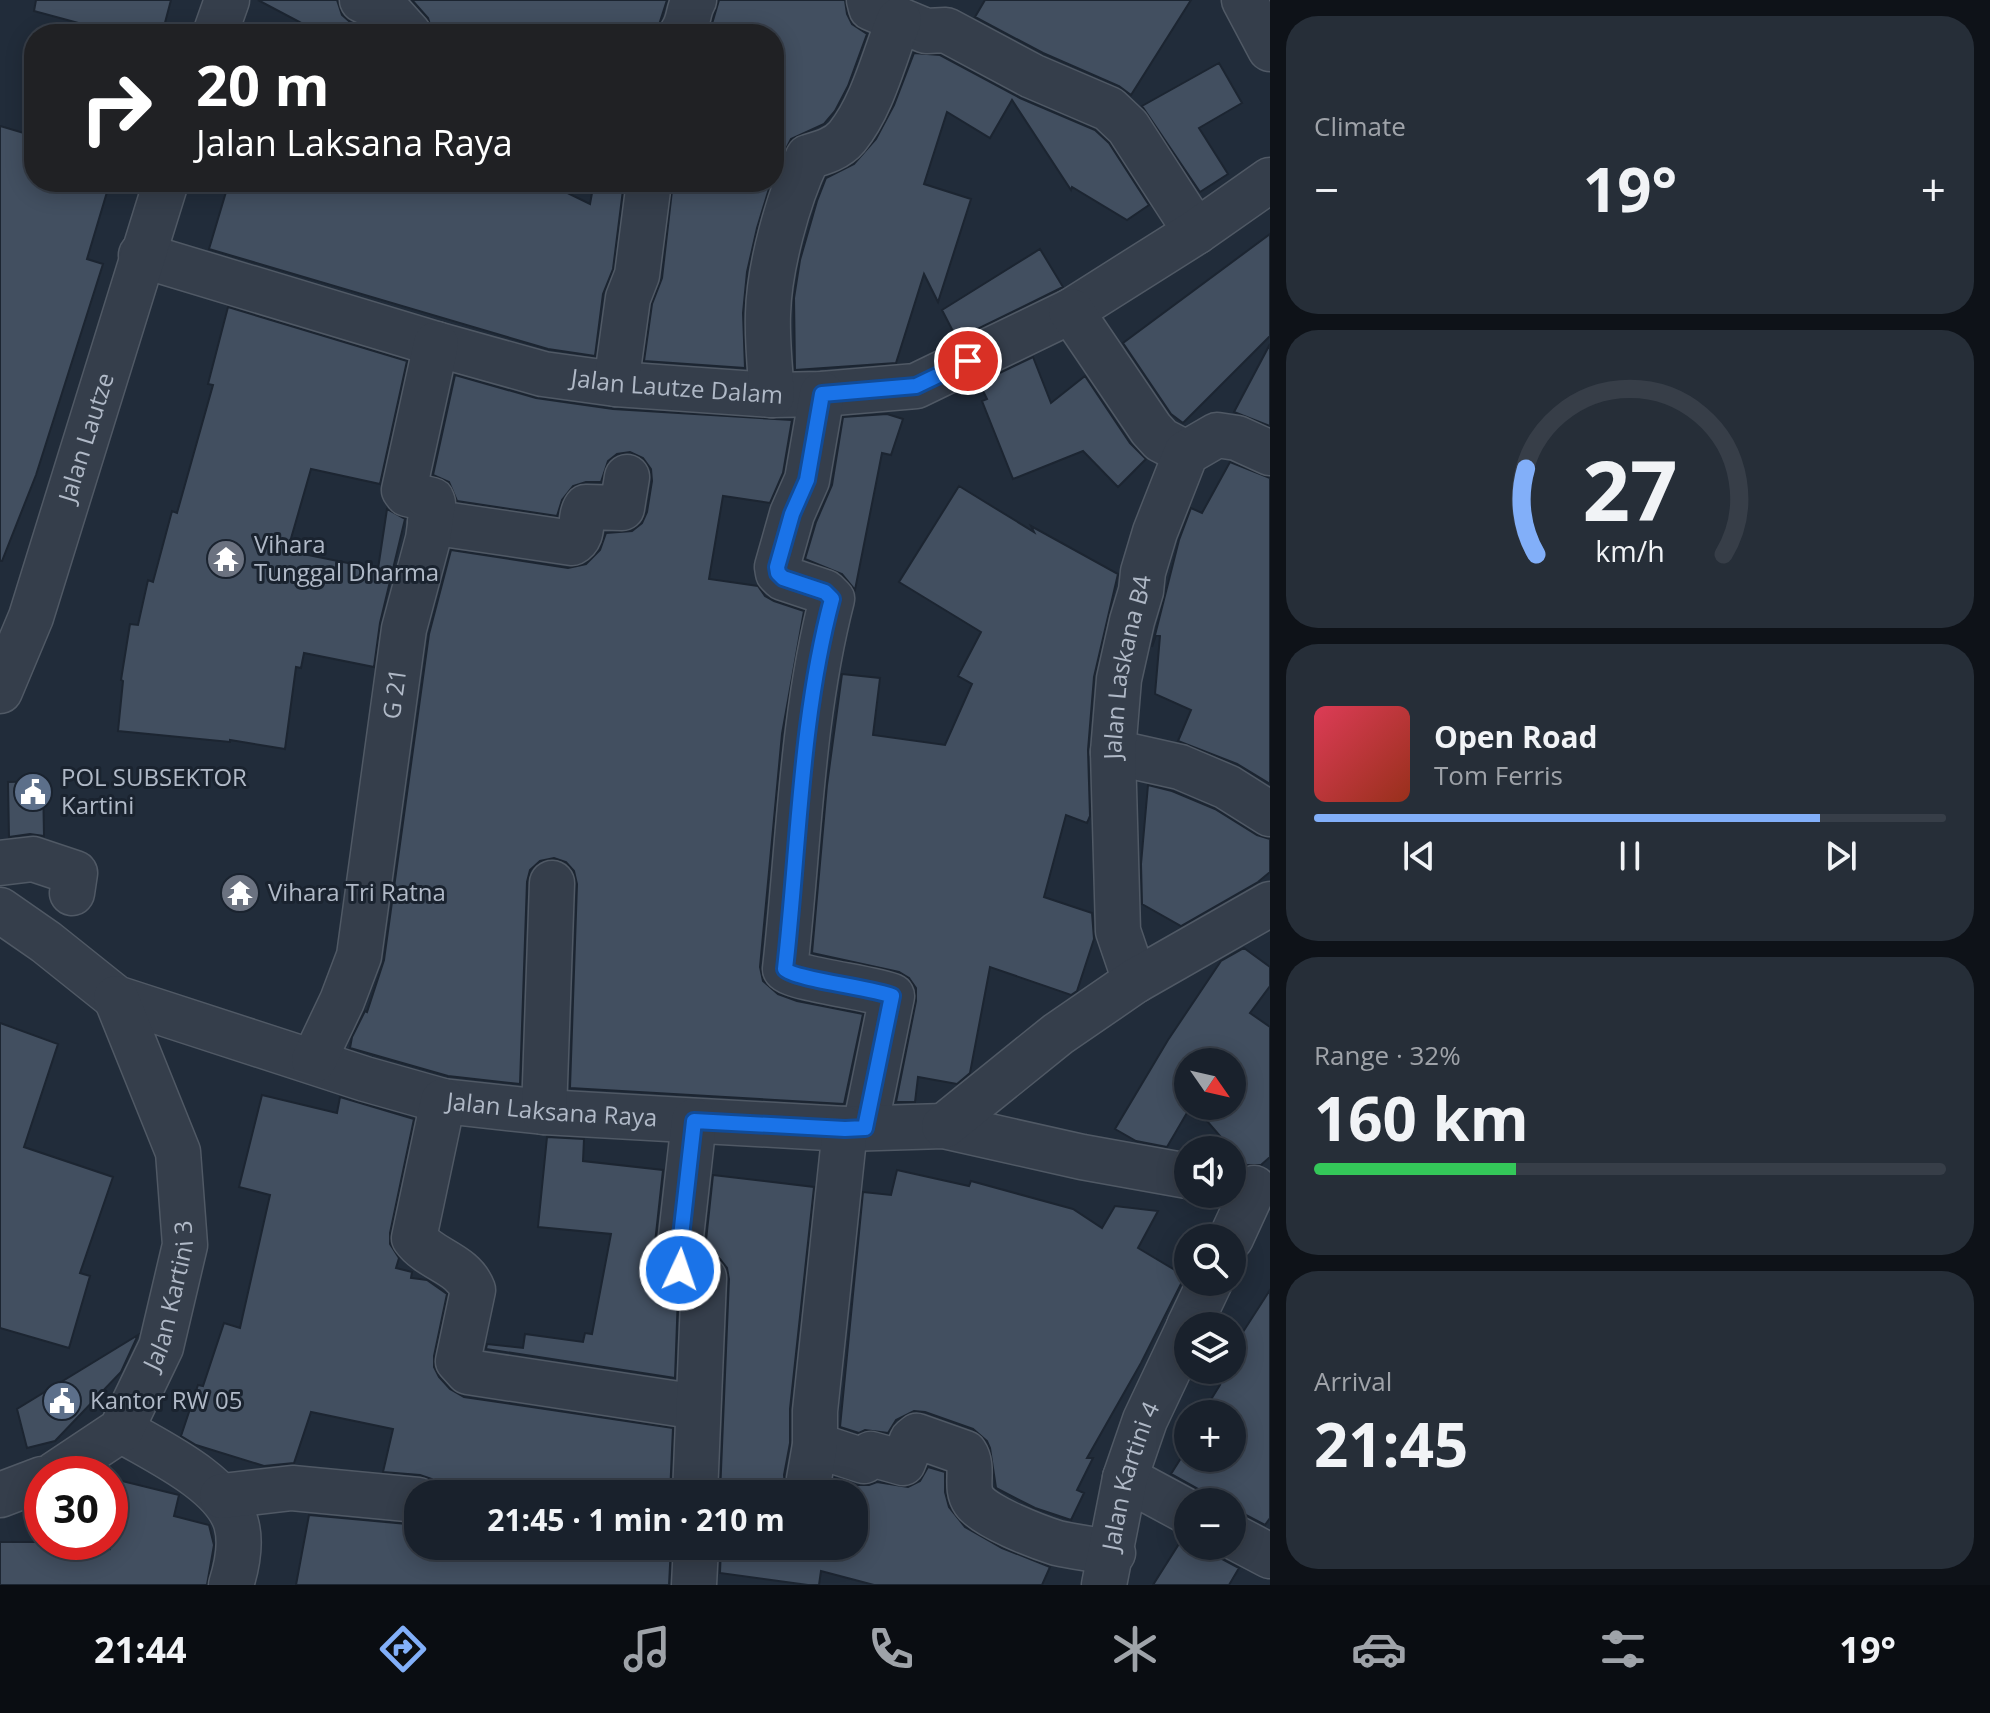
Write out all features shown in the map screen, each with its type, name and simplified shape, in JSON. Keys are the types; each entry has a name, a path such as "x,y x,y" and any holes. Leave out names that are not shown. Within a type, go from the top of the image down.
{"street":[{"path":"219,24 227,0"},
{"path":"362,0 391,14 400,24"},
{"path":"688,24 694,0"},
{"path":"1244,0 1270,49"},
{"path":"772,395 768,316 780,237 799,174 808,157 830,151 847,138 866,104 884,10 926,31 946,30 1032,76 1109,109 1128,127 1196,232"},
{"name":"Jalan Lautze Dalam","path":"141,255 543,374 616,384 772,395 822,394 916,386 1071,311 1270,181"},
{"name":"Jalan Lautze","path":"0,691 31,617 163,192"},
{"path":"616,384 628,298 637,275 648,192"},
{"path":"1071,311 1161,440 1186,453 1217,435 1237,438 1270,453"},
{"path":"436,344 404,490 407,494 432,500 430,522 572,543 580,535 582,512 586,507 622,508 627,477"},
{"path":"822,394 807,480 792,514 777,567 783,578 825,592 832,599 823,632 806,748 785,969 790,975 819,978 892,996 855,1129 815,1411 812,1462 864,1461 871,1454 903,1463 912,1440 917,1436 965,1453 971,1466 970,1493 974,1502 1108,1569"},
{"name":"Jalan Laskana B4","path":"1135,981 1118,931 1113,752 1119,679 1143,572 1186,453"},
{"name":"G 21","path":"314,1060 359,956 404,629 430,522"},
{"path":"1113,752 1180,767 1227,787 1270,814"},
{"path":"0,863 33,859 75,873 72,893"},
{"path":"544,1112 552,883"},
{"path":"944,1126 1058,1034 1135,981 1270,904"},
{"path":"0,910 116,998"},
{"name":"Jalan Laksana Raya","path":"116,998 365,1079 443,1101 544,1112 694,1121 855,1129 944,1126 1082,1157 1174,1173"},
{"name":"Jalan Kartini 3","path":"116,998 178,1152 185,1245 161,1347 121,1430"},
{"path":"443,1101 414,1238 465,1274 473,1290 458,1361 460,1366 468,1372 525,1382 698,1407"},
{"path":"694,1121 678,1263 680,1270 704,1278 695,1480"},
{"path":"1238,1224 1255,1193"},
{"name":"Jalan Kartini 4","path":"1108,1569 1125,1478 1145,1420 1174,1359"},
{"path":"82,1456 121,1430 196,1476 222,1496 236,1522 240,1544 231,1585"},
{"path":"1125,1478 1174,1504"},
{"path":"0,1495 24,1486"},
{"path":"222,1496 292,1488 404,1499"},
{"path":"1246,1543 1270,1556"},
{"path":"694,1585 695,1560"}],"building":[{"path":"36,0 171,0 165,24 82,24 34,11"},
{"path":"258,0 337,0 342,15 353,24 303,24"},
{"path":"412,0 667,0 659,24 430,24"},
{"path":"719,0 845,0 852,24 867,34 848,86 835,111 824,124 791,139 784,153 784,24 712,24"},
{"path":"985,0 1191,0 1131,95 1119,86 1043,53 975,17"},
{"path":"914,53 940,55 1020,98 1095,130 1109,143 1149,205 1127,220 1072,187 1071,190 1012,100 990,138 947,112 924,184 971,199 938,302 924,274 896,363 795,370 794,298 800,260 817,201 826,178 854,164 876,139 894,105"},
{"path":"1219,63 1242,103 1199,128 1228,174 1200,192 1142,106"},
{"path":"0,126 24,133 24,192 107,192 87,259 103,264 36,475 0,561"},
{"path":"226,192 565,192 590,204 592,192 623,192 613,269 603,294 595,356 548,349 209,249"},
{"path":"672,192 768,192 747,272 743,313 745,368 644,361 652,304 662,278"},
{"path":"1270,234 1270,336 1183,423 1171,414 1123,343"},
{"path":"1040,249 1063,287 957,339 942,310"},
{"path":"228,307 407,361 380,484 311,469 290,542 296,543 293,552 378,569 387,509 405,519 380,623 374,667 304,653 301,668 296,667 285,749 230,740 118,731 121,680 130,624 138,625 148,580 153,582 172,511 177,513 213,385 208,384"},
{"path":"1270,344 1270,426 1234,412"},
{"path":"1033,357 1051,403 1085,376 1130,443 1146,459 1118,487 1083,451 1013,479 982,401 987,399 979,383"},
{"path":"455,375 536,398 613,409 792,420 783,473 770,503 723,496 709,579 758,586 765,596 774,601 804,611 782,734 760,967 763,981 778,994 797,1001 863,1014 844,1104 570,1088 577,884 574,871 566,862 554,858 540,861 530,870 527,882 520,1084 448,1076 350,1048 352,1037 367,1012 384,960 429,634 451,550 568,568 586,564 600,550 606,533 632,531 642,523 652,481 651,469 643,458 630,452 617,454 608,461 601,482 573,486 562,500 557,516 457,501 449,482 433,475"},
{"path":"887,414 903,419 891,455 882,453 855,590 842,574 805,559 832,485 843,417"},
{"path":"1230,462 1270,478 1270,784 1237,764 1178,741 1191,710 1155,694 1160,636 1156,635 1152,647 1179,540 1191,508 1202,513"},
{"path":"959,486 1034,532 1031,526 1118,574 1094,677 1088,750 1090,816 1087,823 1066,815 1044,897 1092,913 1094,939 1077,991 1071,995 990,967 970,1073 957,1084 918,1077 915,1102 896,1102 916,988 909,978 899,972 812,953 827,785 842,674 880,678 873,735 945,745 972,684 958,676 981,632 899,582"},
{"path":"43,781 44,836 9,837 8,782"},
{"path":"1148,785 1172,791 1215,809 1257,835 1270,839 1270,872 1181,926 1142,904 1141,864"},
{"path":"1244,948 1270,967 1270,986 1250,1013 1270,1027 1270,1157 1261,1165 1246,1165 1246,1136 1220,1136 1206,1120 1246,1120 1246,1048 1174,1048 1174,1120 1183,1120 1167,1147 1136,1141 1115,1129 1168,1040 1221,961"},
{"path":"0,1023 58,1044 24,1147 113,1177 80,1273 90,1276 69,1348 0,1328"},
{"path":"262,1095 337,1113 340,1097 414,1119 390,1244 399,1258 396,1268 412,1272 411,1278 427,1280 447,1294 434,1356 434,1367 439,1377 450,1389 464,1397 673,1428 671,1480 433,1480 420,1475 383,1472 393,1429 311,1412 294,1463 264,1466 196,1445 181,1436 198,1385 203,1386 224,1323 240,1328 270,1195 239,1187"},
{"path":"547,1137 584,1139 583,1161 663,1170 653,1261 662,1288 678,1295 675,1378 486,1349 487,1344 523,1348 525,1334 583,1342 585,1333 592,1334 611,1234 538,1227"},
{"path":"897,1170 969,1186 971,1181 1073,1209 1102,1228 1115,1206 1158,1211 1138,1248 1174,1269 1175,1296 1087,1458 1093,1458 1077,1490 1084,1493 1071,1520 1035,1508 996,1488 990,1448 987,1441 973,1429 914,1411 896,1420 888,1433 865,1430 859,1433 840,1427 863,1192 891,1195"},
{"path":"713,1175 814,1187 784,1480 721,1480 729,1279 727,1268 720,1259 705,1250"},
{"path":"1270,1290 1270,1518 1265,1525 1246,1515 1246,1488 1196,1488 1171,1474 1174,1469 1174,1472 1246,1472 1246,1400 1211,1400 1218,1384 1246,1384 1246,1327"},
{"name":"Kantor RW 05","path":"138,1335 121,1372 55,1441 27,1448 17,1409"},
{"path":"928,1467 945,1472 949,1507 965,1527 1002,1548 1050,1567 1042,1585 874,1585 821,1571 819,1585 808,1585 720,1573 720,1560 868,1560 868,1485 877,1482 908,1487 920,1481"},
{"path":"128,1482 179,1495 174,1516 209,1525 214,1545 207,1585 0,1585 0,1542 24,1542 24,1560 128,1560"},
{"path":"309,1515 404,1524 404,1560 670,1560 669,1585 296,1585"},
{"path":"1174,1552 1174,1560 1224,1560 1239,1568 1229,1585 1153,1585"}],"place":[{"name":"Vihara Tunggal Dharma","path":"226,559"},
{"name":"POL SUBSEKTOR Kartini","path":"33,792"},
{"name":"Vihara Tri Ratna","path":"240,893"},
{"name":"Kantor RW 05","path":"62,1401"}],"route":[{"path":"680,1270 678,1263 694,1121 865,1128 892,996 819,978 790,975 785,969 806,748 823,632 832,599 825,592 783,578 777,567 792,514 807,480 822,394 916,386 968,361"}]}
